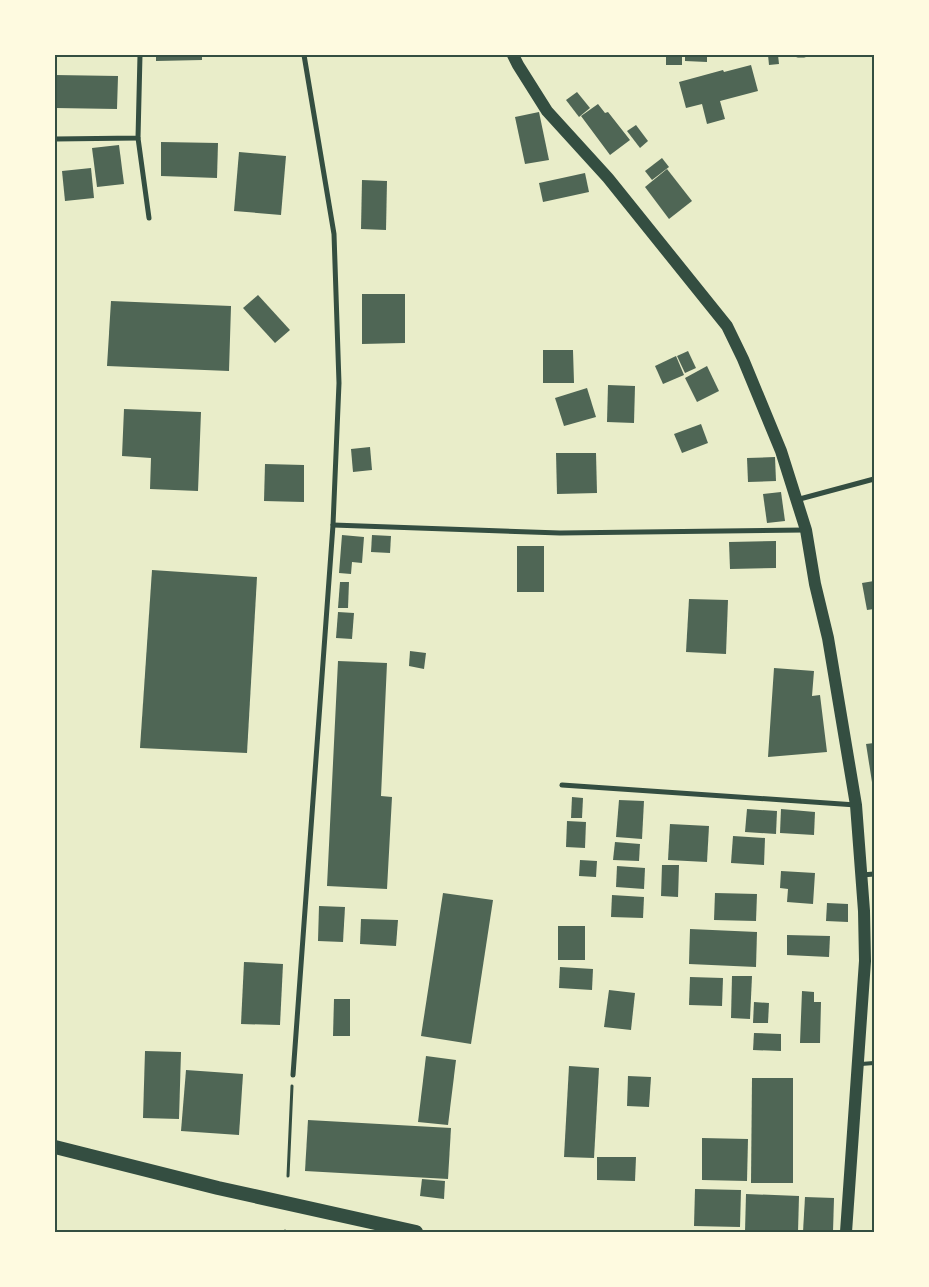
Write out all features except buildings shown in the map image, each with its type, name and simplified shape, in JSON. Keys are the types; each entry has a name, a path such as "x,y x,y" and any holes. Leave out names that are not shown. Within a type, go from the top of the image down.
{"highway":[{"path":"55,1147 128,1167 416,1232"}],"main road":[{"path":"513,55 547,111 608,178 727,326 747,367 781,451 806,530 815,584 828,638 868,874 859,1064 846,1232"}],"street":[{"path":"140,55 138,138 149,218"},
{"path":"293,1076 333,525 339,383 334,234 304,55"},
{"path":"798,55 804,55"},
{"path":"55,139 138,138"},
{"path":"796,500 874,479"},
{"path":"333,525 560,533 806,530"},
{"path":"562,785 856,805"}],"lane":[{"path":"859,1064 874,1063"}],"path":[{"path":"288,1176 293,1076"}]}
